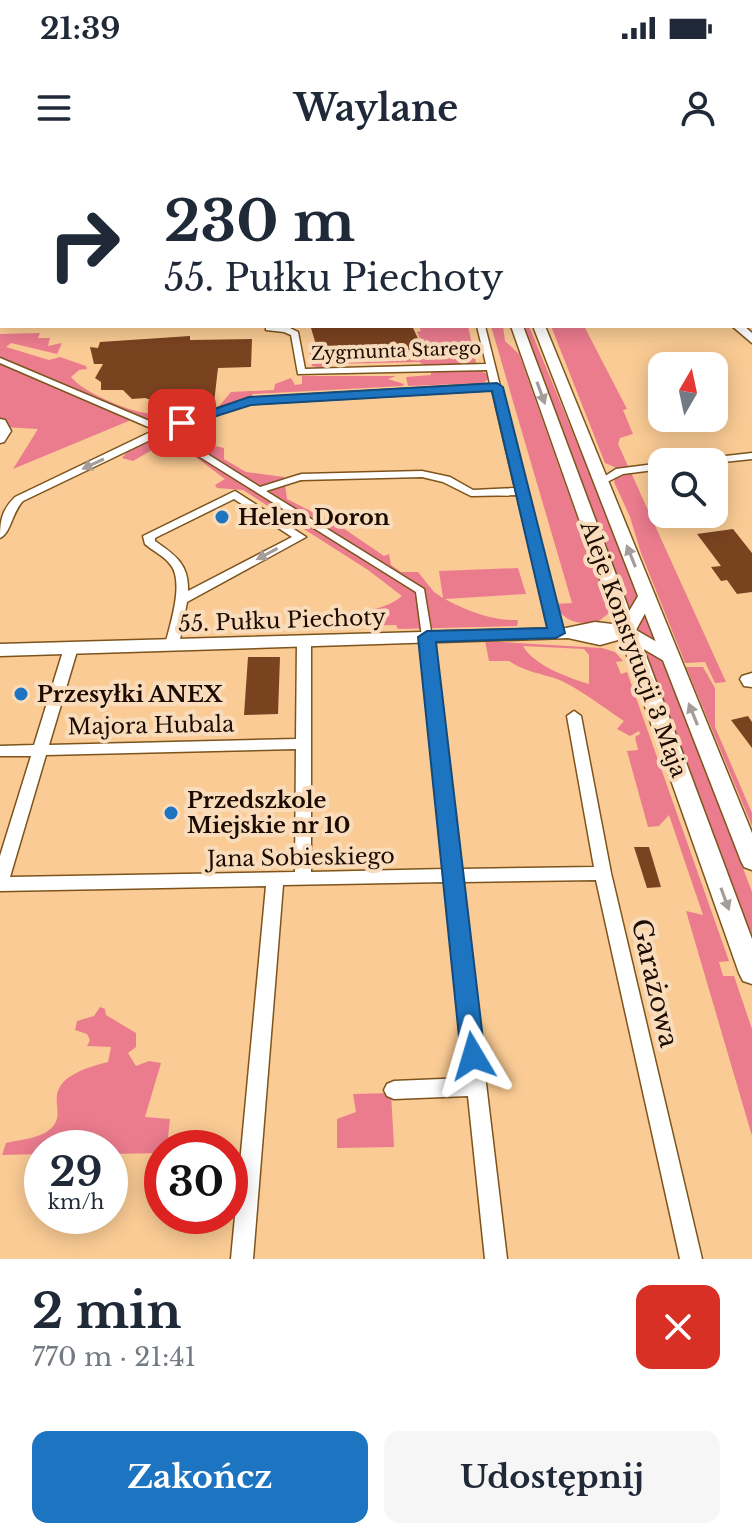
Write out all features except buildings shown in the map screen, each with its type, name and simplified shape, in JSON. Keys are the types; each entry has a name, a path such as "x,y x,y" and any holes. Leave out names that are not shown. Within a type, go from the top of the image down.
{"main road":[{"name":"Aleje Konstytucji 3 Maja","path":"518,328 752,973"},
{"name":"Aleje Konstytucji 3 Maja","path":"540,328 752,861"}],"street":[{"name":"Zygmunta Starego","path":"269,328 286,329 295,334 301,372 492,367"},
{"name":"Zygmunta Starego","path":"482,328 561,633"},
{"path":"0,360 163,430 421,591 496,1259"},
{"path":"0,535 10,508 19,499 163,430 249,401 497,387"},
{"path":"0,440 6,431 1,422"},
{"path":"728,459 752,456"},
{"path":"594,463 620,471"},
{"path":"601,482 620,471 648,468"},
{"path":"259,490 301,477 422,474 446,479 471,493 523,491"},
{"path":"172,645 181,600 178,567 149,542 148,538 153,533 235,494 300,537 181,600"},
{"path":"647,595 639,618 628,630 670,657"},
{"path":"604,632 613,619 617,601"},
{"name":"55. Pułku Piechoty","path":"0,650 628,630"},
{"name":"55. Pułku Piechoty","path":"604,632 641,666"},
{"path":"303,878 304,641"},
{"path":"0,883 71,648"},
{"name":"Garażowa","path":"574,716 603,873 691,1259"},
{"name":"Majora Hubala","path":"0,751 302,744"},
{"name":"Jana Sobieskiego","path":"0,883 603,873"},
{"path":"242,1259 275,879"},
{"path":"394,1090 476,1087"}],"shaded area":[{"path":"420,328 468,328 477,367 432,369 419,362 330,364 329,370 312,366 309,350 317,349 320,359 425,349 417,332 421,331"},
{"path":"492,328 503,328 505,341 519,354 609,613 599,621 573,621 563,615 555,604 572,603"},
{"path":"525,328 530,328 640,596 752,892 752,948"},
{"path":"552,328 585,328 627,409 623,410 633,434 620,438 618,444 648,510 648,528 656,528 726,682 715,683 705,662 685,663 614,482 619,469 605,463"},
{"path":"40,333 38,338 50,338 48,346 62,343 57,354 11,343 6,347 49,360 60,357 86,366 87,369 79,370 71,377 85,389 116,404 145,413 197,418 163,430 136,418 13,469 38,429 5,427 0,422 0,334"},
{"path":"475,370 486,373 488,379 483,383 408,386 406,377 431,375 431,372"},
{"path":"302,376 396,376 388,379 404,384 252,394 249,401 214,412 231,392 274,390 275,384 291,378 295,385 302,384"},
{"path":"163,434 224,448 224,459 246,472 284,477 287,499 340,526 384,556 389,554 391,565 401,572 418,572 443,598 439,571 518,568 526,594 445,599 480,614 518,620 517,626 398,629 396,625 348,626 350,618 390,604 402,596 368,570 243,490 217,488 215,485 225,479 178,444 159,446 133,461 122,458 127,452"},
{"path":"485,641 602,648 615,652 623,661 616,662 621,674 627,672 729,961 719,962 723,976 734,976 752,1029 752,1136 686,911 703,915 669,815 659,826 648,827 627,751 638,750 635,737 640,734 639,731 630,736 617,729 624,721 561,681 509,661 489,661","holes":["523,646 584,649 589,655 589,684 543,665"]},
{"path":"686,667 703,667 715,688 715,727 752,813 752,826"},
{"path":"100,1007 105,1009 106,1015 136,1033 136,1047 128,1053 136,1066 149,1061 161,1063 145,1117 170,1119 169,1130 144,1130 144,1153 128,1154 128,1130 49,1130 56,1122 57,1095 64,1082 78,1072 108,1062 111,1047 87,1046 90,1040 87,1034 75,1030 77,1021 94,1016"},
{"path":"391,1093 394,1147 337,1148 337,1119 356,1112 353,1094"},
{"path":"24,1139 24,1154 2,1155 6,1143"}],"place":[{"name":"Helen Doron","path":"222,517"},
{"name":"Przesyłki ANEX","path":"21,694"},
{"name":"Przedszkole Miejskie nr 10","path":"171,813"}],"route":[{"path":"182,423 249,401 497,387 556,633 427,637 473,1056"}]}
